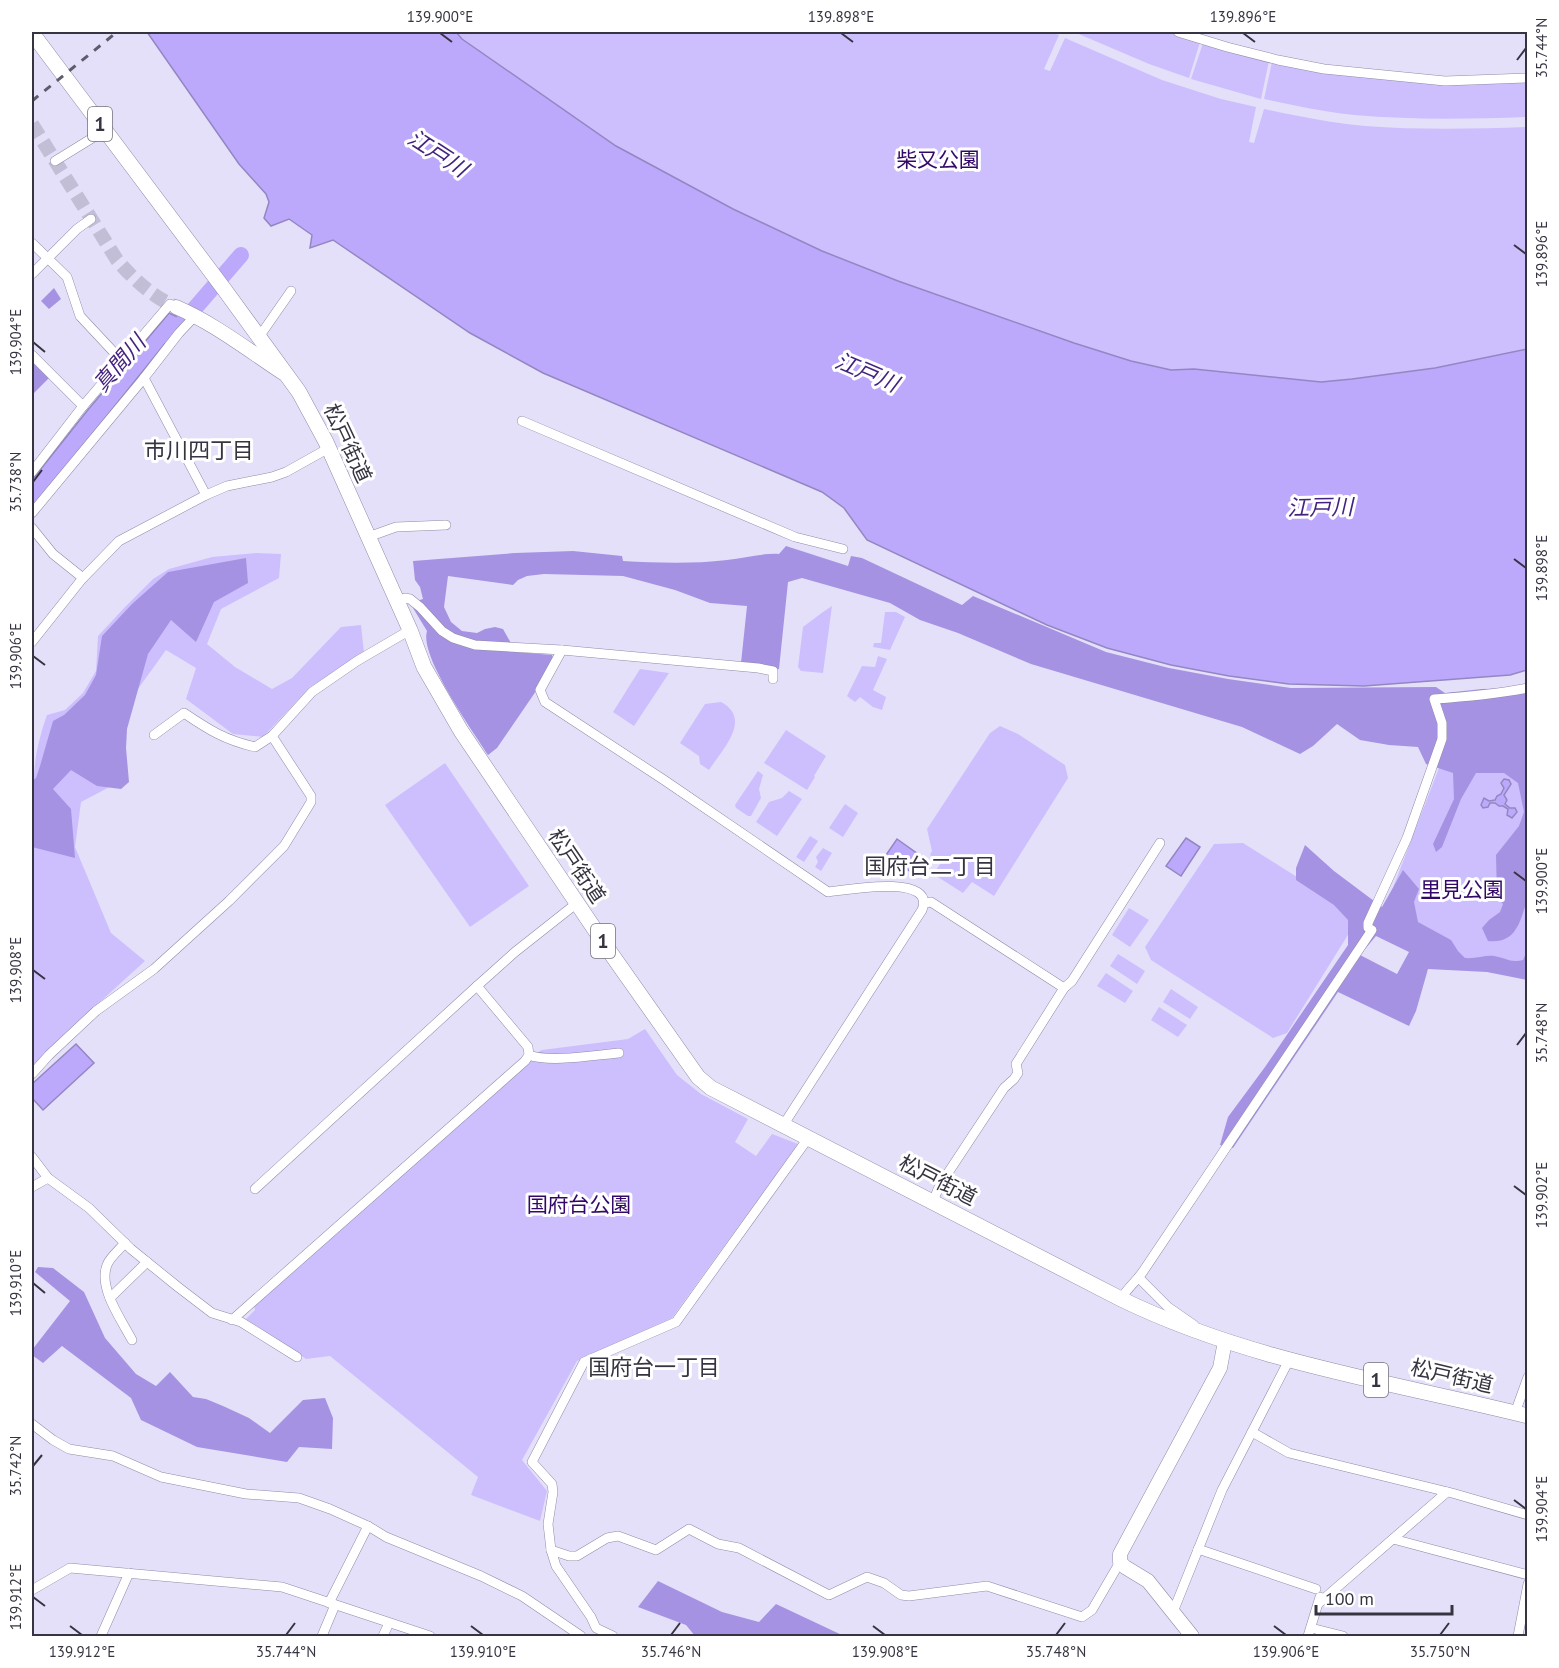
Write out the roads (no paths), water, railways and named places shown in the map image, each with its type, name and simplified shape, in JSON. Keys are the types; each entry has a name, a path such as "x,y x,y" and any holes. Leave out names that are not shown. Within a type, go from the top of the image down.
{"main road":[{"name":"松戸街道","path":"32,33 224,289 309,410 329,448 410,630 424,667 461,731 636,990 698,1077 711,1088 1121,1299 1165,1319 1289,1360 1521,1415"}],"street":[{"path":"1178,32 1238,50 1324,69 1445,81 1527,78"},
{"path":"56,161 94,137 103,128"},
{"path":"32,274 91,219"},
{"path":"32,243 67,276 80,316 122,361"},
{"path":"226,334 237,336 254,331 291,291"},
{"path":"32,471 83,406 173,306 194,315 226,334 287,376"},
{"path":"32,513 194,315"},
{"path":"32,355 83,406"},
{"path":"144,378 206,495"},
{"path":"522,421 795,537 843,549"},
{"path":"32,642 83,578 119,541 206,495 227,486 286,472 329,448"},
{"path":"368,537 396,527 446,525"},
{"path":"32,528 52,554 83,578"},
{"path":"397,601 410,599 442,631 453,638 475,645 562,650 758,668 773,671 773,679"},
{"path":"154,735 184,713 234,742 255,747 272,736 312,692 410,630"},
{"path":"562,650 540,690 545,702 828,892 895,886 920,895 924,903"},
{"path":"1121,1299 1126,1290 1139,1278 1372,930 1368,928 1371,914 1407,838 1442,739 1442,723 1434,699 1469,697 1527,688"},
{"path":"32,1074 96,1011 154,969 229,901 284,846 311,802 311,796 272,736"},
{"path":"933,1201 940,1185 1004,1088 1018,1073 1016,1064 1064,988 1071,981 1160,843"},
{"path":"924,903 932,902 1064,988"},
{"path":"255,1189 515,952 578,903"},
{"path":"784,1124 916,920 924,903"},
{"path":"232,1320 529,1056 528,1047 477,986"},
{"path":"529,1056 566,1058 619,1053"},
{"path":"613,1636 595,1632 591,1617 556,1566 551,1550 548,1524 552,1484 532,1462 585,1362 676,1322 809,1137"},
{"path":"32,1157 48,1178 89,1208 147,1262 213,1313 241,1322 297,1358"},
{"path":"32,1187 48,1178"},
{"path":"125,1243 107,1263 104,1277 105,1289 132,1340"},
{"path":"110,1298 147,1262"},
{"path":"551,1550 577,1556 607,1538 618,1536 656,1550 689,1529 718,1544 739,1548 829,1595 867,1577 884,1583 902,1595 909,1596 987,1586 1082,1617 1092,1610 1120,1562 1120,1554 1220,1368 1220,1339 1168,1307 1139,1278"},
{"path":"1173,1612 1222,1490 1289,1360"},
{"path":"1521,1415 1527,1377"},
{"path":"32,1424 69,1449 113,1456 161,1477 246,1494 298,1498 330,1509 368,1526 386,1538 481,1576 522,1596 581,1636"},
{"path":"1252,1432 1289,1453 1447,1492 1527,1515"},
{"path":"1318,1603 1447,1492"},
{"path":"322,1636 332,1604 368,1526"},
{"path":"1393,1539 1527,1575"},
{"path":"1198,1549 1317,1588 1321,1594 1309,1632 1343,1636"},
{"path":"1120,1562 1148,1581 1192,1636"},
{"path":"32,1590 70,1568 282,1587 430,1636"},
{"path":"101,1636 129,1573"},
{"path":"1518,1636 1527,1584"},
{"path":"383,1636 388,1623"}],"water":[{"name":"江戸川","path":"147,32 456,32 462,39 616,146 733,209 822,251 898,281 1131,361 1171,370 1194,369 1321,382 1435,368 1527,349 1527,670 1510,675 1364,686 1289,684 1171,665 1107,648 1047,625 867,540 844,508 822,492 543,373 470,333 333,240 310,248 312,235 289,219 271,226 264,218 269,202 266,194 239,164"},
{"path":"169,313 184,320 32,509 32,480"},
{"path":"1504,779 1509,780 1511,784 1504,795 1507,800 1505,804 1510,808 1515,808 1517,812 1512,818 1507,815 1508,809 1503,806 1490,803 1488,807 1483,808 1481,805 1484,798 1489,801 1495,800 1501,794 1504,788 1501,783"},
{"path":"1186,838 1200,847 1181,876 1166,866"},
{"path":"897,839 925,859 914,874 886,855"},
{"path":"76,1044 94,1063 43,1110 32,1098 32,1084"}],"waterway":[{"name":"真間川","path":"170,337 241,255"}],"tunnel":[{"path":"32,124 117,260 144,287 176,307"}],"railway":[{"path":"32,101 117,32"}],"district":[{"name":"市川四丁目","path":"199,450"},
{"name":"国府台二丁目","path":"930,866"},
{"name":"国府台一丁目","path":"654,1367"}],"park label":[{"name":"柴又公園","path":"938,159"},
{"name":"里見公園","path":"1462,889"},
{"name":"国府台公園","path":"579,1204"}]}
